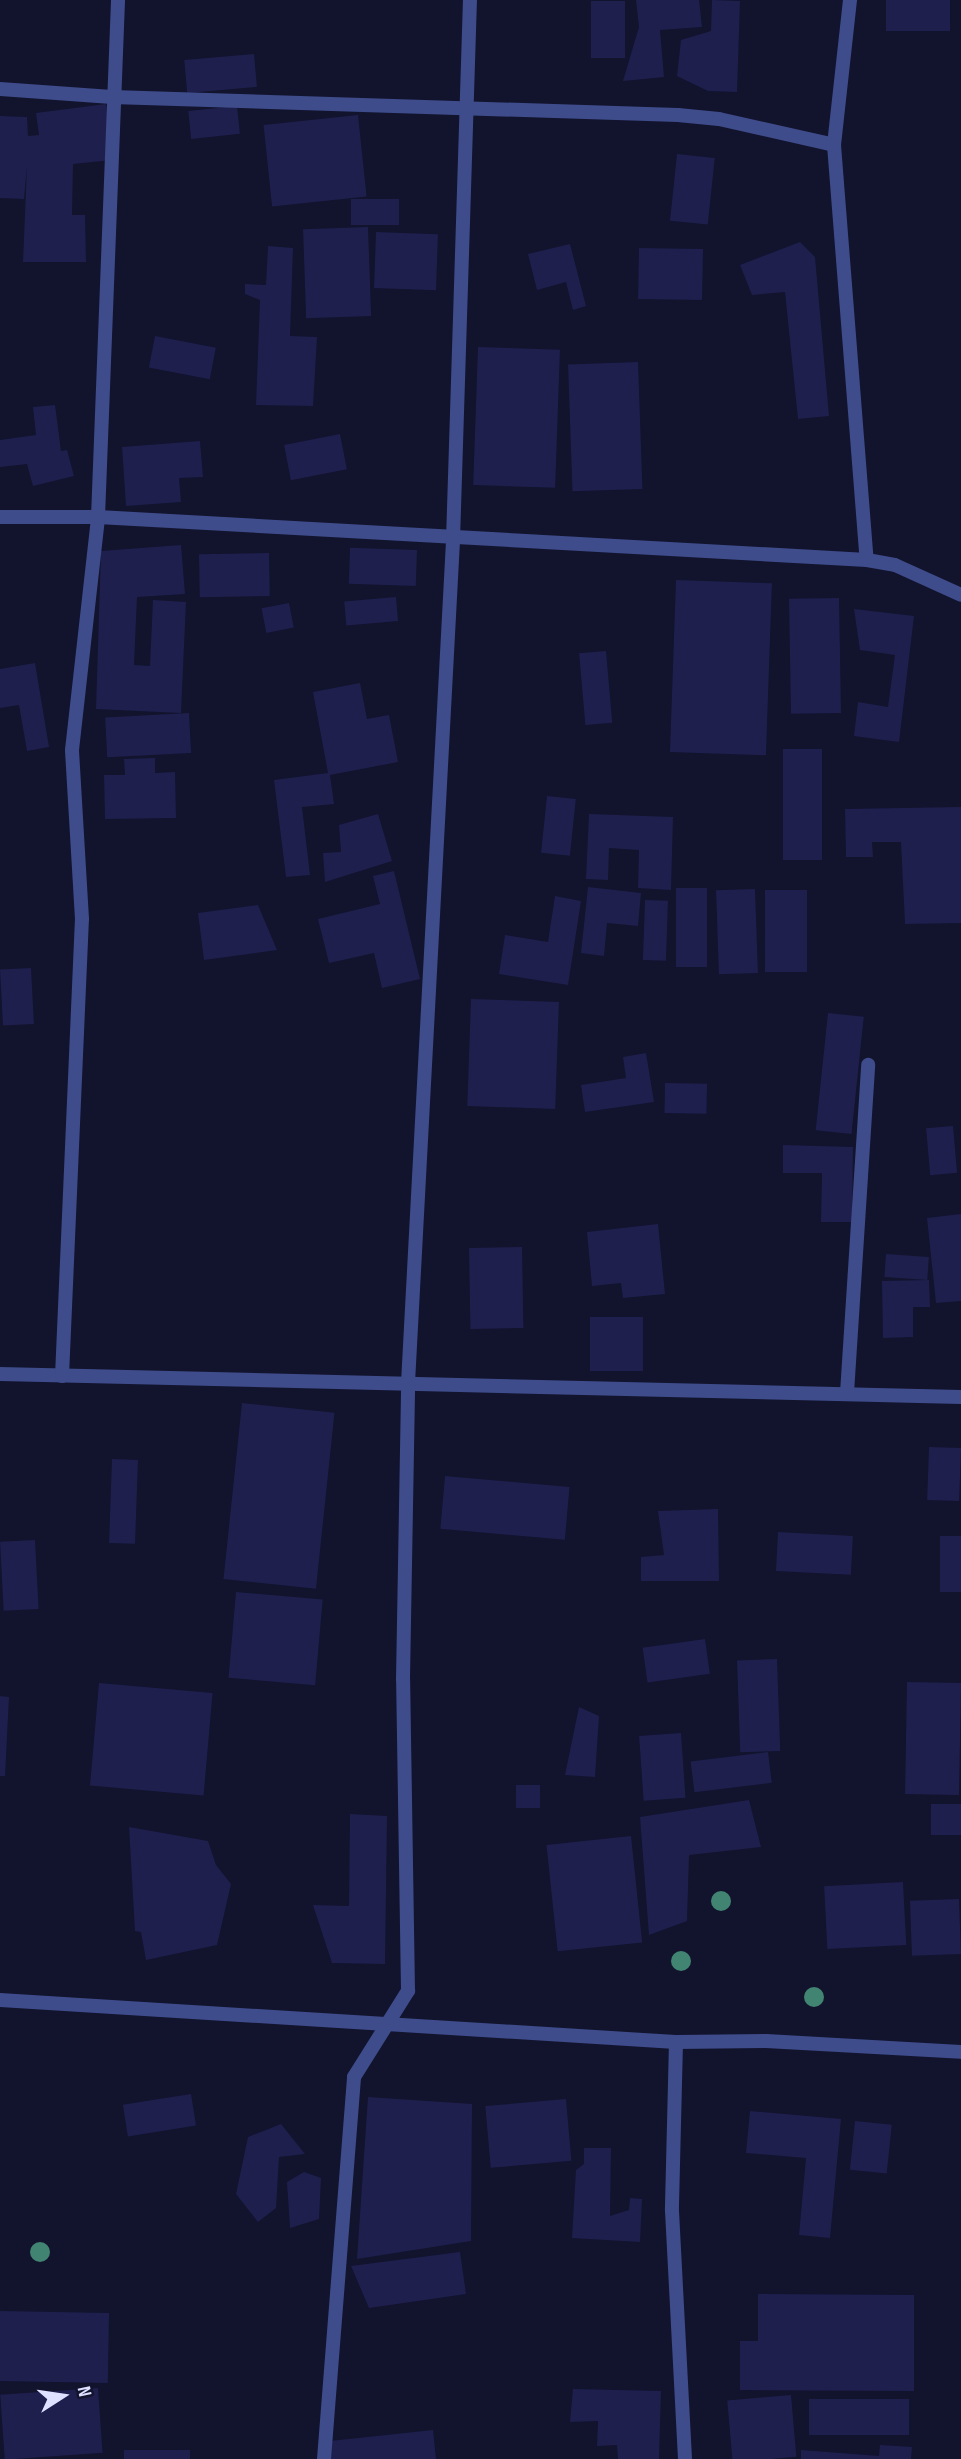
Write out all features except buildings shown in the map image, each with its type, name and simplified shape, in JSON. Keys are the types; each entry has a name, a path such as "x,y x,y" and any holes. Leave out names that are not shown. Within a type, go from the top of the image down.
{"street":[{"path":"62,1376 82,919 72,750 98,517 112,97 118,0"},
{"path":"324,2459 354,2077 408,1991 403,1679 408,1383 453,540 470,0"},
{"path":"850,0 834,145 867,560"},
{"path":"0,89 112,97 466,105 719,119 834,145"},
{"path":"0,517 98,517 453,540 867,560 895,565 961,595"},
{"path":"847,1393 868,1065"},
{"path":"0,1374 847,1393 961,1398"},
{"path":"0,2000 676,2042 766,2041 961,2052"},
{"path":"676,2042 672,2211 685,2459"}]}
